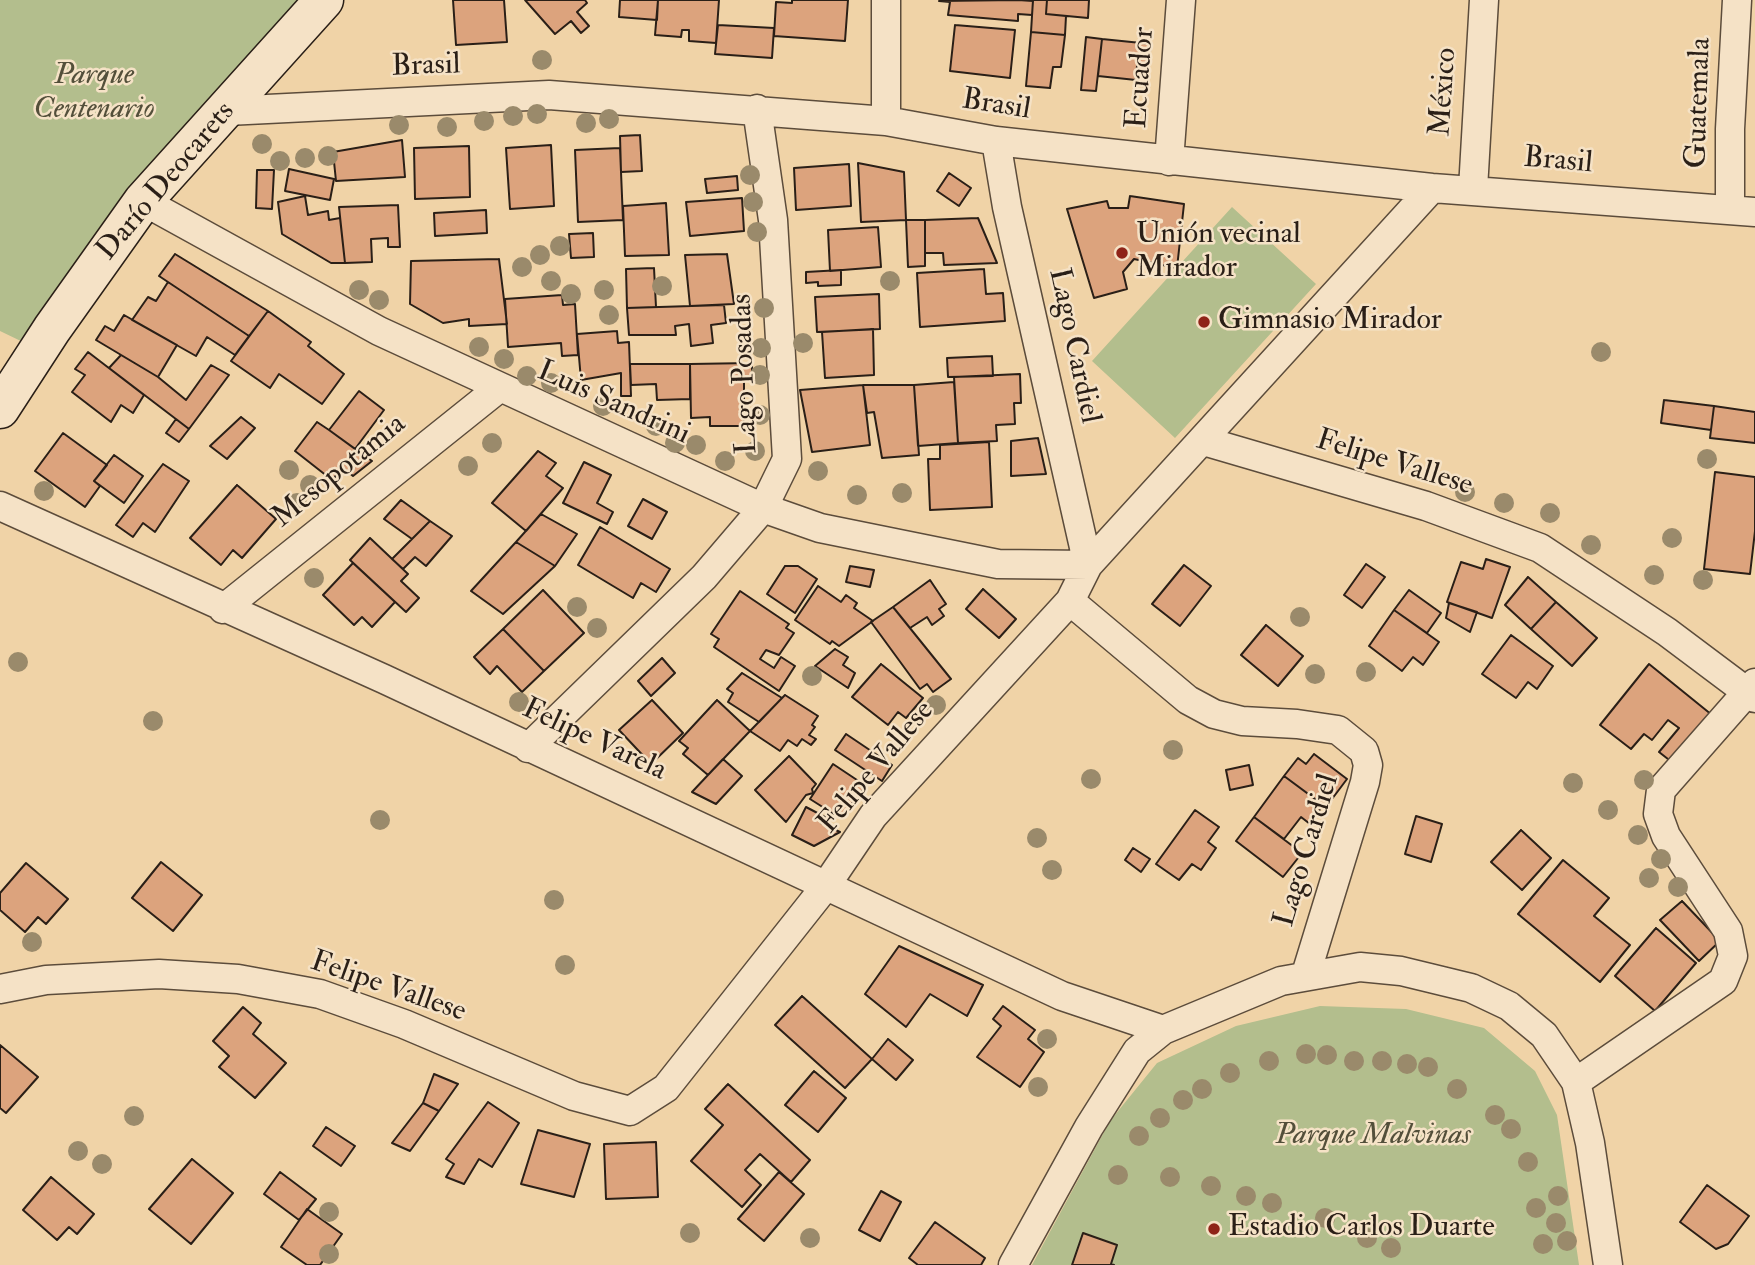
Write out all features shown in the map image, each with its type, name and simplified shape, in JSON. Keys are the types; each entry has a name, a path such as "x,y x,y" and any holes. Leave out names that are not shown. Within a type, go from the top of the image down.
{"street":[{"name":"Darío Deocarets","path":"0,409 52,329 143,201 227,111 324,0"},
{"path":"886,0 886,121"},
{"name":"Ecuador","path":"1169,161 1181,0"},
{"name":"México","path":"1473,189 1484,0"},
{"name":"Guatemala","path":"1737,0 1730,129 1743,210"},
{"name":"Brasil","path":"227,111 549,95 886,121 996,141 1432,188 1743,210"},
{"name":"Lago Posadas","path":"528,748 705,577 763,508 787,459 773,220 757,109"},
{"name":"Lago Cardiel","path":"996,141 1007,207 1088,565"},
{"path":"1204,441 1432,188"},
{"name":"Luis Sandrini","path":"143,201 379,331 763,508 820,528 998,564 1088,565"},
{"name":"Mesopotamia","path":"223,608 499,388"},
{"name":"Felipe Vallese","path":"0,989 46,980 159,974 238,979 320,994 404,1024 574,1096 630,1111 667,1088 825,887 873,816 1070,601 1088,565 1204,441 1426,506 1540,548 1753,690"},
{"name":"Felipe Varela","path":"0,506 384,679 1062,996 1163,1030"},
{"name":"Lago Cardiel","path":"1070,601 1188,700 1214,714 1242,721 1297,724 1338,730 1364,751 1368,765 1365,782 1306,975"},
{"path":"1576,1083 1723,981 1733,956 1728,931 1666,836 1658,814 1661,790 1753,690"},
{"path":"1013,1265 1102,1105 1137,1052 1163,1030 1242,995 1306,975 1360,967 1401,971 1471,988 1509,1006 1544,1035 1576,1083 1590,1143 1608,1265"}],"green space":[{"name":"Parque Centenario","path":"0,0 301,0 27,344 0,331"},
{"name":"Gimnasio Mirador","path":"1232,207 1316,284 1175,438 1092,361"},
{"name":"Parque Malvinas","path":"1320,1006 1406,1009 1484,1028 1535,1071 1557,1115 1579,1265 1032,1265 1110,1121 1157,1063 1236,1026"}],"building":[{"path":"453,0 504,0 507,42 456,45"},
{"path":"525,0 585,0 587,3 577,12 589,26 581,33 571,21 555,34"},
{"path":"620,0 658,0 657,20 619,17"},
{"path":"658,0 719,0 716,43 689,41 689,30 682,30 681,37 655,35"},
{"path":"792,0 848,0 845,41 774,36 776,2 792,3"},
{"path":"1033,0 1047,0 1046,14 1066,16 1065,35 1031,32"},
{"path":"1047,0 1089,0 1088,18 1046,14"},
{"path":"939,1 1033,1 1032,15 1018,14 1018,21 948,15 950,2"},
{"path":"718,25 774,28 772,58 715,54"},
{"path":"955,25 1015,30 1010,78 950,71"},
{"path":"1031,32 1065,35 1061,67 1053,67 1050,88 1026,86"},
{"path":"1086,37 1102,39 1096,91 1081,90"},
{"path":"1102,39 1151,44 1148,67 1137,66 1136,80 1098,76"},
{"path":"640,135 642,171 621,172 620,136"},
{"path":"402,140 405,177 336,181 333,152"},
{"path":"551,145 554,206 510,209 506,148"},
{"path":"469,146 470,197 415,199 414,148"},
{"path":"620,148 623,220 578,222 575,150"},
{"path":"858,163 904,172 906,220 861,222"},
{"path":"849,164 851,206 796,210 794,168"},
{"path":"289,169 334,179 330,200 285,191"},
{"path":"257,170 274,170 272,209 256,208"},
{"path":"949,173 971,188 959,206 937,191"},
{"path":"737,176 738,190 707,193 705,179"},
{"path":"305,196 308,215 328,211 329,220 340,218 345,263 331,263 282,234 278,202"},
{"path":"1130,196 1184,204 1177,268 1134,259 1123,272 1127,289 1094,298 1067,209 1107,201 1109,208 1128,208"},
{"path":"742,198 744,231 690,236 686,202"},
{"path":"666,203 669,255 625,256 623,206"},
{"path":"398,205 400,247 388,247 388,238 371,239 372,262 345,263 339,207"},
{"path":"486,210 487,233 435,236 434,213"},
{"path":"978,218 997,263 944,265 943,253 925,253 925,220"},
{"path":"906,220 925,220 925,266 908,267"},
{"path":"878,227 881,267 830,271 828,230"},
{"path":"593,233 594,257 571,258 569,234"},
{"path":"175,254 268,311 249,336 159,276"},
{"path":"727,254 734,304 690,306 685,255"},
{"path":"499,259 507,324 469,326 469,319 443,323 410,304 411,261"},
{"path":"654,268 656,307 627,308 626,269"},
{"path":"984,269 986,294 1003,293 1005,321 920,327 917,273"},
{"path":"841,270 841,285 818,286 818,282 806,283 806,272"},
{"path":"168,282 249,336 235,355 207,337 196,356 132,320 148,297 156,301"},
{"path":"879,294 880,329 817,332 815,297"},
{"path":"562,295 563,305 575,304 578,355 562,356 561,343 508,347 505,299"},
{"path":"724,305 726,323 711,325 713,343 691,346 689,324 675,326 676,335 629,335 627,308"},
{"path":"268,311 311,342 308,346 344,374 322,404 279,374 270,388 231,361"},
{"path":"124,315 177,345 158,377 96,340 105,326 114,331"},
{"path":"873,329 874,375 825,378 822,332"},
{"path":"617,331 618,343 629,342 631,396 621,396 621,373 581,380 577,334"},
{"path":"88,352 144,395 133,413 121,405 111,422 72,392 85,375 75,369"},
{"path":"121,355 158,377 186,400 211,365 229,375 189,429 109,368"},
{"path":"992,356 993,376 948,377 947,358"},
{"path":"752,363 752,378 744,378 744,426 710,426 710,417 691,418 690,364"},
{"path":"630,364 690,364 690,399 657,400 656,384 631,385"},
{"path":"1020,374 1021,403 1014,403 1015,424 996,425 997,441 958,443 954,377"},
{"path":"954,382 958,443 918,446 914,385"},
{"path":"863,385 870,445 812,452 800,390"},
{"path":"863,385 914,385 919,455 882,458 874,412 867,413"},
{"path":"359,391 384,410 355,449 329,430"},
{"path":"1664,400 1714,406 1711,430 1661,423"},
{"path":"1714,406 1755,412 1755,443 1710,438"},
{"path":"241,417 255,428 227,459 210,446"},
{"path":"176,419 189,429 179,442 166,433"},
{"path":"317,422 372,461 353,476 343,468 332,480 295,451"},
{"path":"63,433 107,465 94,481 100,486 85,507 35,471"},
{"path":"1038,438 1046,474 1011,476 1011,441"},
{"path":"989,442 992,507 930,510 928,459 940,459 940,445"},
{"path":"538,451 556,463 546,476 563,488 526,531 492,503"},
{"path":"114,455 143,476 124,503 94,481"},
{"path":"584,462 611,475 597,503 613,512 607,524 563,503"},
{"path":"163,464 189,481 155,532 143,523 133,537 116,525"},
{"path":"1715,472 1755,477 1755,531 1750,574 1704,569"},
{"path":"237,485 276,519 242,558 233,550 221,565 190,538"},
{"path":"643,499 667,512 652,539 628,526"},
{"path":"401,500 430,521 412,539 384,519"},
{"path":"541,514 577,534 555,566 516,542"},
{"path":"430,521 452,536 426,566 415,557 403,569 392,559"},
{"path":"600,527 670,569 656,592 641,583 633,598 578,565"},
{"path":"370,538 408,574 401,581 419,598 406,612 350,560"},
{"path":"516,542 555,566 503,614 471,591"},
{"path":"1486,559 1510,567 1492,618 1447,602 1461,562 1483,569"},
{"path":"353,563 395,602 372,627 362,617 354,625 323,595"},
{"path":"1366,564 1385,577 1362,608 1344,595"},
{"path":"1184,565 1211,586 1180,626 1152,604"},
{"path":"785,566 798,566 817,579 795,613 767,594"},
{"path":"850,566 874,570 870,587 846,582"},
{"path":"1528,577 1556,602 1531,629 1505,605"},
{"path":"930,580 946,604 939,609 944,616 932,625 927,617 910,628 893,607"},
{"path":"818,586 841,602 846,595 857,603 854,608 873,621 839,646 832,641 830,644 795,620"},
{"path":"983,589 1016,619 999,638 966,609"},
{"path":"543,590 584,633 544,671 503,629"},
{"path":"1409,590 1441,613 1427,633 1394,610"},
{"path":"740,591 789,624 786,628 794,633 779,655 766,650 760,659 774,668 781,657 795,666 779,691 714,647 719,639 711,634"},
{"path":"1556,602 1597,638 1572,666 1531,629"},
{"path":"1449,603 1477,612 1470,632 1446,618"},
{"path":"893,607 951,679 933,692 927,684 920,689 871,622"},
{"path":"1394,610 1439,642 1423,665 1413,657 1402,671 1369,646"},
{"path":"1266,625 1303,656 1278,686 1241,655"},
{"path":"503,629 544,671 522,692 497,666 490,674 474,657"},
{"path":"1511,635 1553,666 1537,689 1528,682 1516,698 1482,674"},
{"path":"835,649 848,657 843,665 855,673 848,688 815,666"},
{"path":"662,658 675,673 651,696 638,681"},
{"path":"881,664 923,698 906,718 898,712 888,725 852,697"},
{"path":"1649,664 1712,715 1673,763 1659,752 1679,728 1668,720 1652,740 1644,734 1631,749 1600,725"},
{"path":"742,673 782,698 759,722 728,702 733,693 727,689"},
{"path":"785,695 818,716 809,735 816,739 811,745 802,739 797,746 788,740 780,751 750,731"},
{"path":"652,700 683,733 651,764 619,730"},
{"path":"717,700 750,731 708,775 683,754 688,748 679,741"},
{"path":"846,734 892,765 882,781 835,750"},
{"path":"1314,754 1347,779 1326,807 1284,776 1298,758 1306,764"},
{"path":"789,756 816,784 812,789 813,793 806,795 786,822 755,790"},
{"path":"723,759 742,776 716,804 692,792"},
{"path":"833,764 866,786 840,818 810,799"},
{"path":"1249,765 1253,785 1230,790 1226,770"},
{"path":"1284,776 1323,805 1310,824 1301,817 1284,839 1254,817"},
{"path":"806,807 825,817 821,823 840,832 814,846 792,835"},
{"path":"1195,810 1219,827 1208,842 1216,848 1201,870 1192,864 1179,880 1156,864"},
{"path":"1416,816 1442,824 1431,862 1405,854"},
{"path":"1254,817 1302,853 1283,877 1236,841"},
{"path":"1521,830 1551,858 1522,890 1491,862"},
{"path":"1133,848 1150,859 1141,872 1125,860"},
{"path":"1563,860 1609,898 1594,916 1630,945 1600,982 1518,914"},
{"path":"161,862 202,895 173,931 132,898"},
{"path":"26,863 68,899 46,924 38,917 25,932 0,910 0,893"},
{"path":"1682,901 1720,941 1699,961 1660,920"},
{"path":"1656,928 1696,963 1655,1011 1615,976"},
{"path":"899,946 983,985 967,1016 930,994 906,1027 865,994"},
{"path":"802,996 872,1059 845,1088 775,1025"},
{"path":"1003,1006 1035,1030 1028,1039 1044,1052 1020,1087 977,1057 1001,1026 993,1019"},
{"path":"243,1007 261,1023 253,1034 286,1063 255,1098 219,1067 229,1056 213,1041"},
{"path":"888,1039 913,1060 896,1080 872,1059"},
{"path":"0,1045 38,1077 6,1113 0,1108"},
{"path":"814,1071 846,1098 818,1132 785,1105"},
{"path":"434,1074 458,1084 439,1111 423,1103"},
{"path":"728,1084 810,1160 791,1182 760,1154 745,1170 761,1185 742,1207 691,1161 723,1125 705,1109"},
{"path":"488,1102 519,1123 492,1167 479,1159 464,1184 446,1177 454,1164 446,1159"},
{"path":"423,1103 439,1111 410,1151 392,1143"},
{"path":"326,1127 355,1146 341,1166 313,1146"},
{"path":"538,1130 590,1144 574,1197 521,1184"},
{"path":"656,1142 658,1197 606,1199 604,1144"},
{"path":"192,1159 233,1193 191,1244 149,1209"},
{"path":"280,1172 316,1199 299,1220 264,1194"},
{"path":"779,1172 804,1194 764,1241 738,1219"},
{"path":"51,1177 94,1214 77,1234 69,1227 57,1240 23,1210"},
{"path":"1707,1185 1749,1216 1728,1244 1716,1249 1680,1222"},
{"path":"881,1191 901,1202 880,1241 859,1230"},
{"path":"307,1209 342,1234 320,1265 307,1265 281,1247"},
{"path":"935,1222 985,1258 981,1265 918,1265 909,1258"},
{"path":"1083,1233 1117,1245 1111,1264 1114,1265 1072,1265"}],"place":[{"name":"Unión vecinal Mirador","path":"1122,253"},
{"name":"Gimnasio Mirador","path":"1204,322"},
{"name":"Estadio Carlos Duarte","path":"1214,1229"}]}
